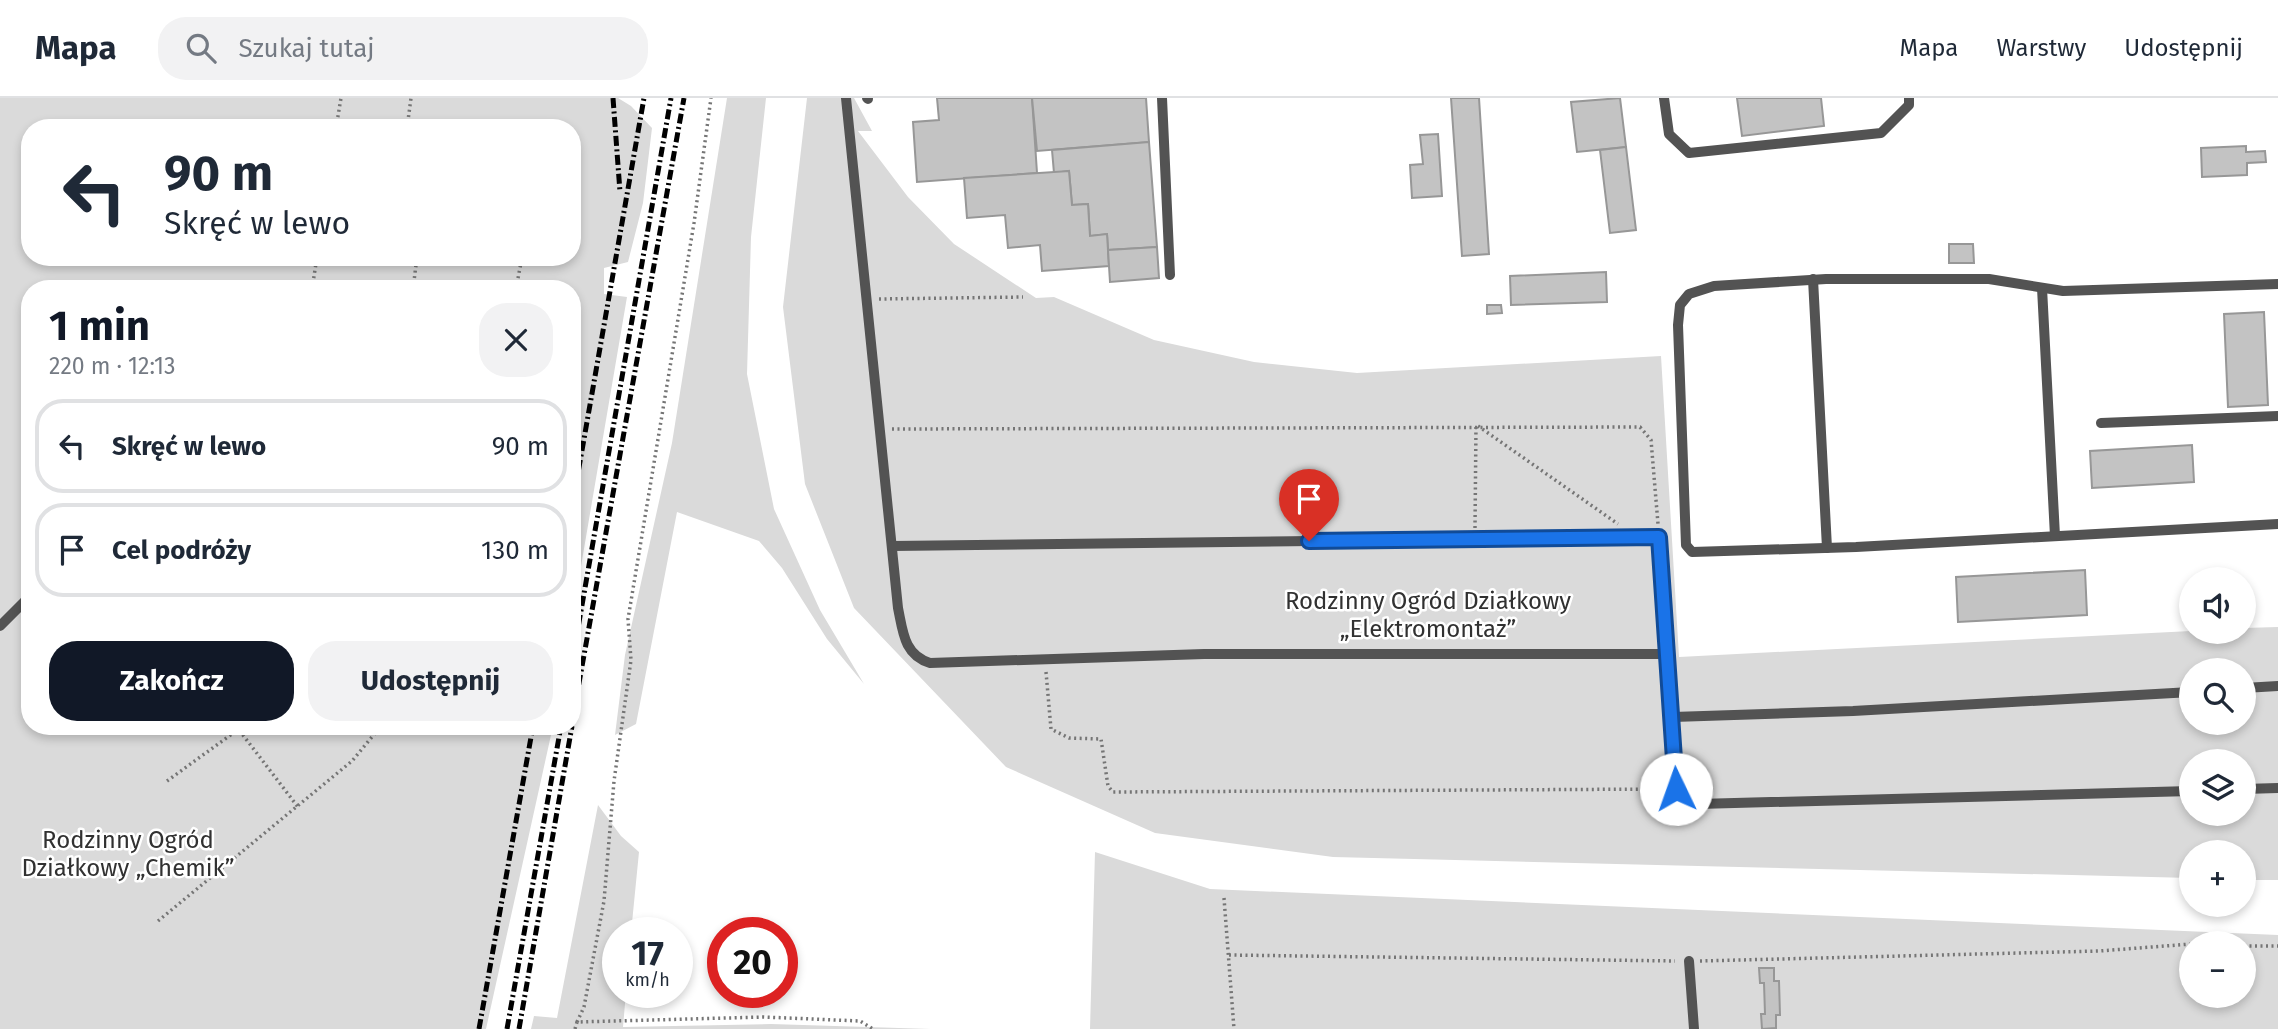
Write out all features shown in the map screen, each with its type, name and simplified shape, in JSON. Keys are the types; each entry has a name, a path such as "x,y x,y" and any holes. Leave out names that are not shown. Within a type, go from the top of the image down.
{"lane":[{"path":"846,98 898,608 906,647 917,657 930,663 1204,654 1668,654"},
{"path":"1162,98 1170,275"},
{"path":"1664,98 1669,134 1689,153 1881,133 1909,105 1909,98"},
{"path":"1813,279 1827,548"},
{"path":"2278,284 2063,291 1989,279 1813,279 1714,286 1689,294 1680,305 1678,325 1686,545 1692,552 1827,548 2278,524"},
{"path":"2042,288 2055,536"},
{"path":"2101,423 2278,416"},
{"path":"893,546 1659,537 1676,789 1681,800 1698,804 2179,791"},
{"path":"0,626 21,605"},
{"path":"2256,687 2278,686"},
{"path":"1673,717 1853,711 2179,693"},
{"path":"2256,789 2278,788"},
{"path":"1689,961 1694,1029"}],"path":[{"path":"338,119 341,98"},
{"path":"408,119 411,98"},
{"path":"575,1029 584,1007 604,901 614,781 631,660 628,618 694,223 711,98"},
{"path":"867,300 1023,297"},
{"path":"880,429 1476,425 1640,427 1647,432 1651,440 1659,537"},
{"path":"1476,425 1637,537"},
{"path":"1475,539 1476,425"},
{"path":"1045,659 1051,729 1069,738 1101,739 1108,786 1113,792 1676,789"},
{"path":"167,781 228,735"},
{"path":"245,735 298,807"},
{"path":"158,921 352,761 374,735"},
{"path":"1224,898 1234,1029"},
{"path":"1229,955 1689,961 2099,951 2179,945"},
{"path":"2256,946 2278,946"},
{"path":"577,1022 764,1017 860,1021 873,1029"}],"green space":[{"name":"Rodzinny Ogród Działkowy „Chemik”","path":"0,98 618,98 631,106 652,128 643,203 628,262 604,268 604,294 627,297 581,566 581,280 21,280 21,735 551,735 486,1029 0,1029"},
{"path":"727,98 766,98 751,237 747,374 774,509 820,610 864,684 827,639 782,568 759,541 677,512 636,724 615,735 625,655 672,443"},
{"name":"Rodzinny Ogród Działkowy „Elektromontaż”","path":"807,98 854,98 872,131 858,131 908,197 954,244 1036,298 1054,297 1154,340 1254,362 1357,373 1661,356 1679,657 2179,632 2179,644 2256,644 2256,628 2278,627 2278,880 2256,880 2256,840 2179,840 2179,878 1333,857 1155,833 1006,767 854,608 805,484 783,307"},
{"path":"598,805 621,836 639,852 633,917 602,917 602,1008 625,1008 623,1027 771,1024 931,1029 531,1029 534,1016 557,1018"},
{"path":"1095,852 1210,889 2185,931 2179,931 2179,1008 2256,1008 2256,934 2278,935 2278,1029 1090,1029"}],"building":[{"path":"937,98 1032,98 1037,173 917,182 913,122 939,120"},
{"path":"1032,98 1146,98 1149,142 1037,151"},
{"path":"1451,98 1479,98 1489,254 1462,256"},
{"path":"1620,98 1626,147 1577,152 1571,102"},
{"path":"1737,98 1821,98 1824,126 1742,136"},
{"path":"1438,134 1442,196 1412,198 1410,165 1423,164 1420,135"},
{"path":"1149,142 1157,247 1108,250 1107,234 1090,236 1088,204 1072,205 1069,171 1054,173 1052,150"},
{"path":"2246,146 2246,152 2265,151 2266,162 2247,163 2247,175 2202,177 2201,148"},
{"path":"1626,147 1636,230 1610,233 1600,150"},
{"path":"1069,171 1072,205 1088,204 1090,236 1107,234 1109,266 1042,271 1040,245 1008,248 1005,215 967,218 964,178"},
{"path":"1949,244 1973,244 1974,263 1949,263"},
{"path":"1157,247 1159,278 1110,282 1108,250"},
{"path":"1606,272 1607,302 1511,305 1510,276"},
{"path":"1487,305 1501,305 1502,313 1487,314"},
{"path":"2264,312 2268,405 2228,407 2224,314"},
{"path":"2192,445 2194,482 2092,488 2090,451"},
{"path":"2085,570 2087,615 1958,622 1956,577"},
{"path":"1759,968 1774,968 1774,981 1779,981 1780,1015 1776,1015 1776,1028 1762,1029 1761,1014 1765,1014 1764,983 1760,983"}],"railway":[{"path":"613,98 620,192"},
{"path":"581,456 644,98"},
{"path":"581,611 671,98"},
{"path":"581,672 684,98"},
{"path":"479,1029 531,735"},
{"path":"507,1029 559,735"},
{"path":"519,1029 570,735"}],"route":[{"path":"1309,541 1659,537 1676,789"}]}
